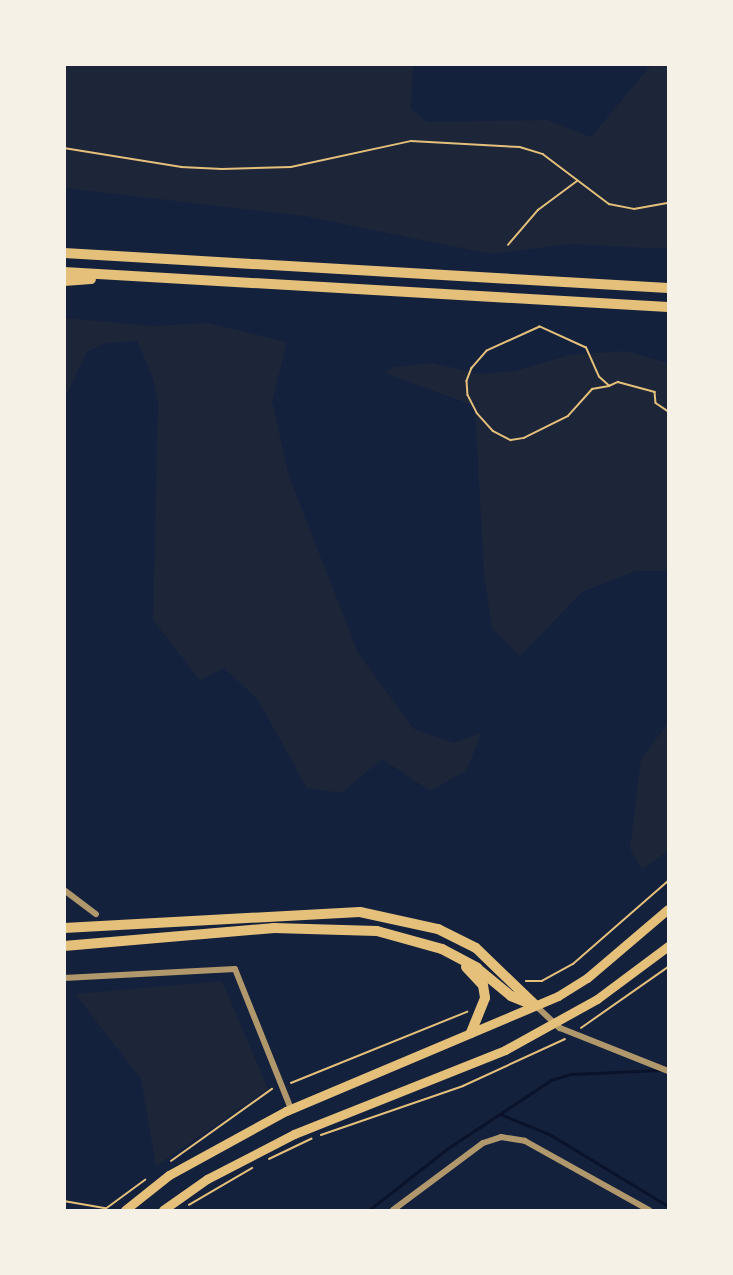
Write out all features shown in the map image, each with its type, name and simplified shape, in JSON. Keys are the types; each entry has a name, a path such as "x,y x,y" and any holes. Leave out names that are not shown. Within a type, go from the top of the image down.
{"highway":[{"path":"64,254 669,288"},
{"path":"64,272 669,307"},
{"path":"64,281 129,275"},
{"path":"64,928 360,912 438,929 476,948 520,987 535,1005"},
{"path":"64,946 274,928 377,931 447,952 477,968 511,996 535,1005"},
{"path":"447,952 483,986 482,1008 471,1034"}],"main road":[{"path":"125,1210 169,1175 291,1109 471,1034 588,978 669,909"},
{"path":"163,1210 207,1179 294,1134 505,1050 597,999 669,946"}],"street":[{"path":"64,890 96,914"},
{"path":"64,978 235,969 291,1109"},
{"path":"535,1005 554,1023 574,1033 669,1071"},
{"path":"393,1210 483,1143 501,1137 525,1141 649,1210"}],"path":[{"path":"64,148 181,167 222,169 291,167 411,141 496,145 543,154 599,199 621,207 649,208 669,203"},
{"path":"508,245 538,210 578,180"},
{"path":"609,386 599,376 586,348 540,327 487,351 472,368 467,381 477,413 494,431 511,440 524,438 567,416 592,388 609,386 625,381 655,392 656,403 669,411"},
{"path":"520,987 528,980 542,981 573,964 669,880"},
{"path":"181,1210 208,1192 316,1136 463,1086 574,1033 669,967"},
{"path":"166,1165 282,1084 297,1082 482,1008"},
{"path":"64,1201 105,1209 147,1179"}],"shaded area":[{"path":"64,65 413,65 411,109 427,122 547,120 591,137 651,65 668,65 668,249 570,244 491,254 304,216 65,188"},
{"path":"65,318 152,326 208,323 287,342 272,401 289,476 358,653 414,729 454,743 481,733 467,770 430,791 382,759 341,793 307,788 258,700 224,668 200,680 153,620 158,403 152,375 137,341 105,343 87,352 65,397"},
{"path":"625,351 668,363 668,571 635,571 582,592 520,656 492,628 484,574 475,406 385,373 394,367 432,363 481,374 515,371 569,355"},
{"path":"668,723 668,851 642,869 630,849 641,759"},
{"path":"222,981 268,1089 156,1166 141,1079 75,994"}],"waterway":[{"path":"369,1210 448,1148 551,1080 571,1074 661,1070"},
{"path":"500,1114 549,1134 668,1206"}]}
